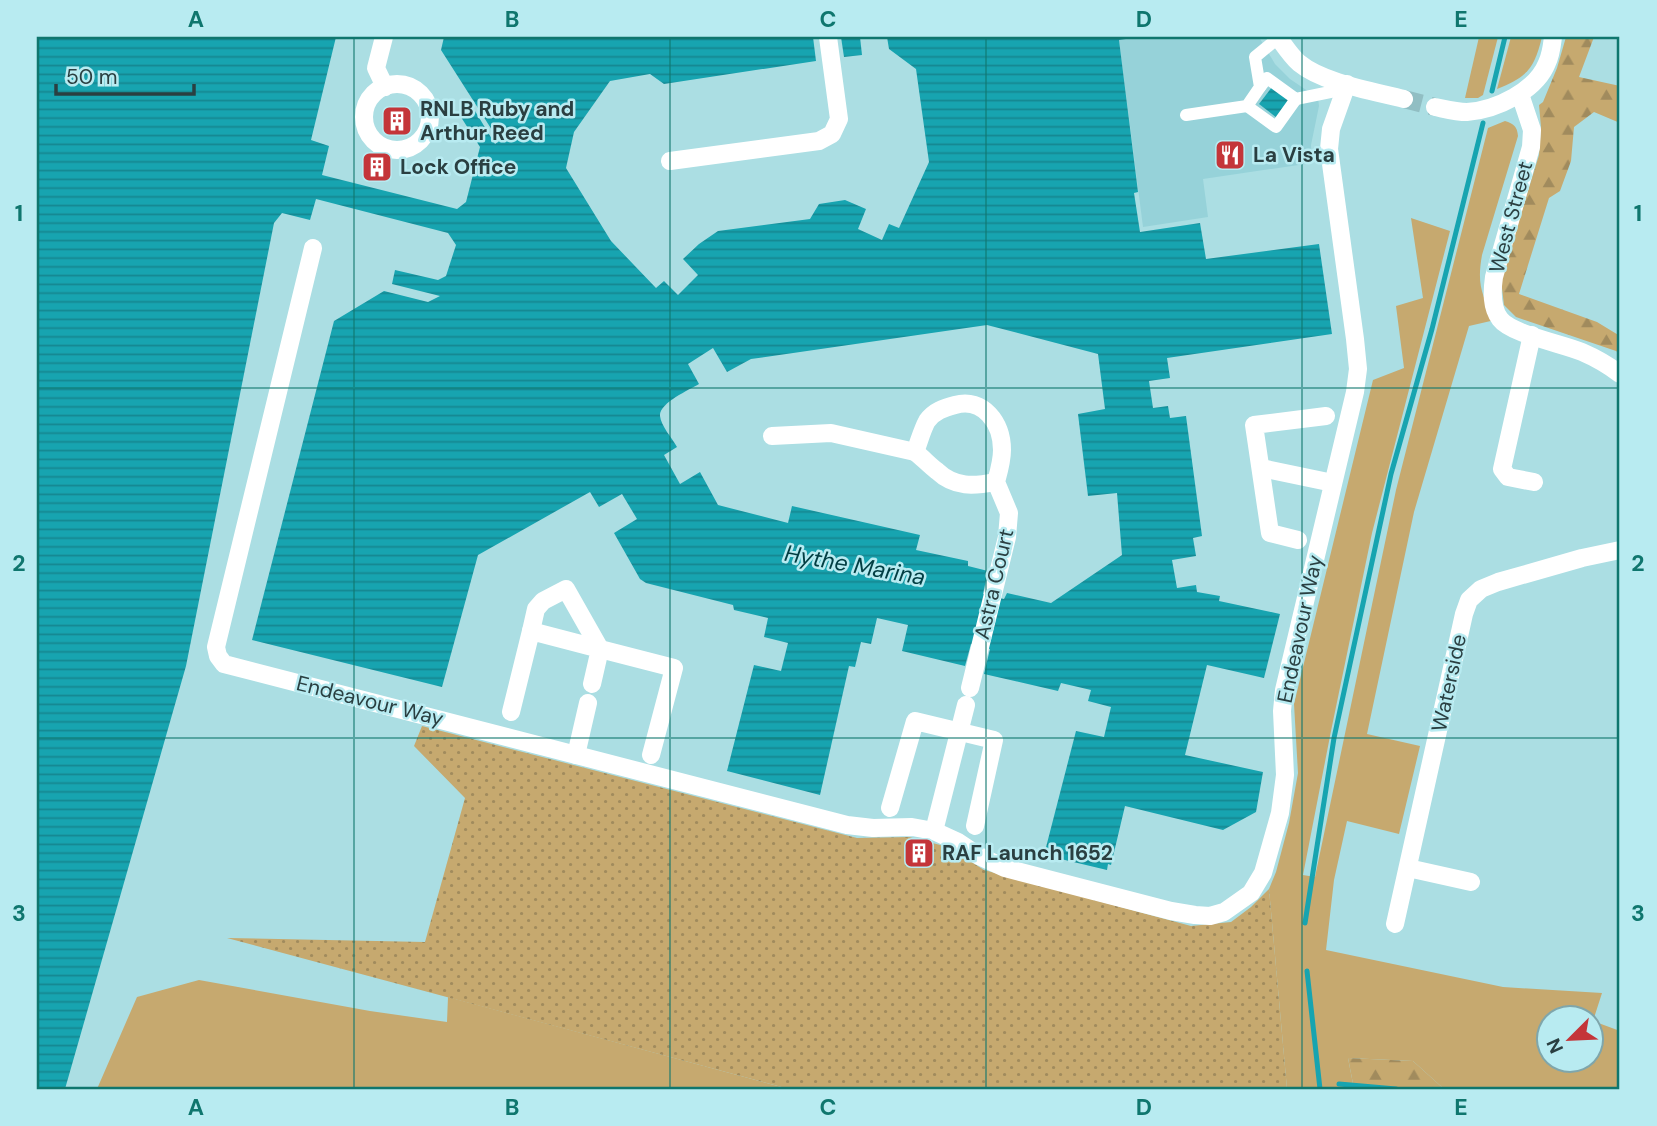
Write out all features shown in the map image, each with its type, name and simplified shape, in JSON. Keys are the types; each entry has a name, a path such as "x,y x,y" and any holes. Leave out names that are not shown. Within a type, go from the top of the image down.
{"street":[{"path":"384,37 376,68 385,87"},
{"path":"670,162 819,141 832,134 839,118 828,37"},
{"path":"1260,87 1255,57 1278,37 1304,67 1346,87 1404,99"},
{"path":"1435,107 1464,112 1479,110 1520,94 1536,82 1547,64 1553,37"},
{"path":"1247,106 1267,78 1296,99"},
{"path":"1186,115 1247,106 1276,127 1296,99 1346,87"},
{"name":"Endeavour Way","path":"313,248 216,647 224,664 847,825 873,828 912,827 934,831 1005,868 1171,911 1210,916 1224,912 1251,893 1263,873 1280,813 1285,775 1282,711 1284,690 1355,392 1358,369 1329,149 1331,129 1346,87"},
{"name":"West Street","path":"1520,94 1532,130 1531,147 1494,277 1492,296 1499,318 1506,325 1580,351 1620,374"},
{"path":"1532,335 1502,469 1508,477 1534,482"},
{"path":"772,436 831,433 915,452 950,480 975,486 996,482 1002,446 994,420 981,406 961,403 937,411 927,422 915,452"},
{"name":"Endeavour Way","path":"1298,540 1270,533 1254,425 1326,416"},
{"path":"1261,468 1333,483"},
{"name":"Astra Court","path":"959,732 1007,537 1009,513 996,482"},
{"name":"Waterside","path":"1395,923 1469,600 1480,589 1498,582 1620,550"},
{"path":"511,712 536,609 543,601 566,589 600,649 592,684"},
{"path":"531,631 674,668 651,755"},
{"path":"576,755 588,703"},
{"path":"890,808 915,721 994,740 975,826"},
{"path":"934,831 959,732"},
{"path":"1408,868 1471,882"}],"shaded area":[{"path":"1140,37 1259,37 1275,64 1290,79 1318,98 1319,106 1311,145 1312,163 1203,179 1208,217 1143,227 1119,40"}],"green space":[{"path":"1479,37 1498,37 1483,95 1478,98 1465,98"},
{"path":"1511,37 1542,37 1536,57 1528,70 1516,80 1497,89"},
{"path":"1566,37 1594,37 1579,77 1620,86 1620,123 1594,112 1574,127 1571,161 1560,191 1549,198 1519,294 1597,322 1620,336 1620,354 1516,317 1504,305 1501,280 1539,155 1539,105 1543,102 1557,68"},
{"path":"1505,121 1514,126 1518,136 1482,255 1480,273 1481,289 1495,320 1469,326 1414,512 1367,734 1420,746 1399,834 1347,821 1334,880 1326,950 1503,987 1602,993 1598,1004 1534,1004 1534,1074 1604,1074 1604,1025 1620,1031 1620,1089 1444,1089 1413,1061 1348,1058 1354,1089 1287,1089 1269,889 1289,823 1298,773 1294,704 1373,380 1404,368 1396,306 1423,298 1411,218 1450,231 1372,533 1303,875 1315,877 1396,490 1488,128"},
{"path":"422,726 857,838 909,837 948,847 984,870 1191,926 1231,922 1269,889 1287,1089 789,1089 227,938 425,942 465,798 414,746"},
{"path":"199,980 447,1022 448,997 789,1089 97,1089 137,997"},
{"path":"1348,1058 1413,1061 1444,1089 1354,1089"}],"water":[{"name":"Hythe Marina","path":"37,37 336,37 311,140 329,146 322,175 457,209 466,202 480,147 459,114 472,106 495,144 499,141 441,50 444,37 813,37 816,61 664,84 650,74 610,81 574,132 566,168 611,241 656,288 664,281 678,295 698,275 683,259 718,231 810,219 819,204 845,200 866,209 858,229 882,240 889,224 899,228 929,162 916,69 889,49 887,37 1140,37 1119,40 1138,192 1134,193 1140,232 1200,223 1206,259 1319,244 1332,334 1167,358 1170,378 1149,381 1153,408 1168,406 1170,418 1186,416 1202,536 1193,538 1196,556 1172,560 1177,588 1196,585 1197,592 1220,596 1219,601 1280,614 1264,678 1207,665 1185,755 1263,772 1256,812 1223,830 1125,806 1111,865 1108,864 1107,870 1044,855 1076,731 1104,737 1111,707 1088,701 1091,690 1061,683 1058,691 984,674 990,649 971,644 965,666 902,651 908,625 877,618 871,644 861,642 855,667 849,666 820,795 727,771 754,665 781,671 788,643 764,637 768,618 734,610 733,605 646,583 640,579 614,533 637,519 622,494 599,507 590,492 478,555 442,687 252,640 334,321 384,291 428,302 440,296 392,284 395,270 438,280 446,276 456,245 448,233 316,199 310,220 282,213 274,223 186,666 65,1089 37,1089","holes":["987,325 1098,354 1105,409 1078,414 1088,496 1117,493 1122,555 1051,603 1007,593 1004,599 983,594 988,571 968,566 968,561 916,550 920,535 792,506 788,523 718,505 700,472 680,484 664,455 677,447 662,424 661,411 675,397 699,384 688,364 713,348 727,372 751,359"]},
{"path":"841,37 860,37 862,55 844,57"},
{"path":"1272,87 1290,100 1277,118 1259,104"}],"waterway":[{"path":"1492,91 1505,37"},
{"path":"1305,923 1334,738 1391,474 1432,329 1483,123"},
{"path":"1307,971 1320,1089"},
{"path":"1339,1084 1396,1089"}],"tunnel":[{"path":"1404,99 1435,107"}],"place":[{"name":"RNLB Ruby and Arthur Reed","path":"397,121"},
{"name":"La Vista","path":"1230,155"},
{"name":"Lock Office","path":"377,167"},
{"name":"RAF Launch 1652","path":"919,853"}]}
